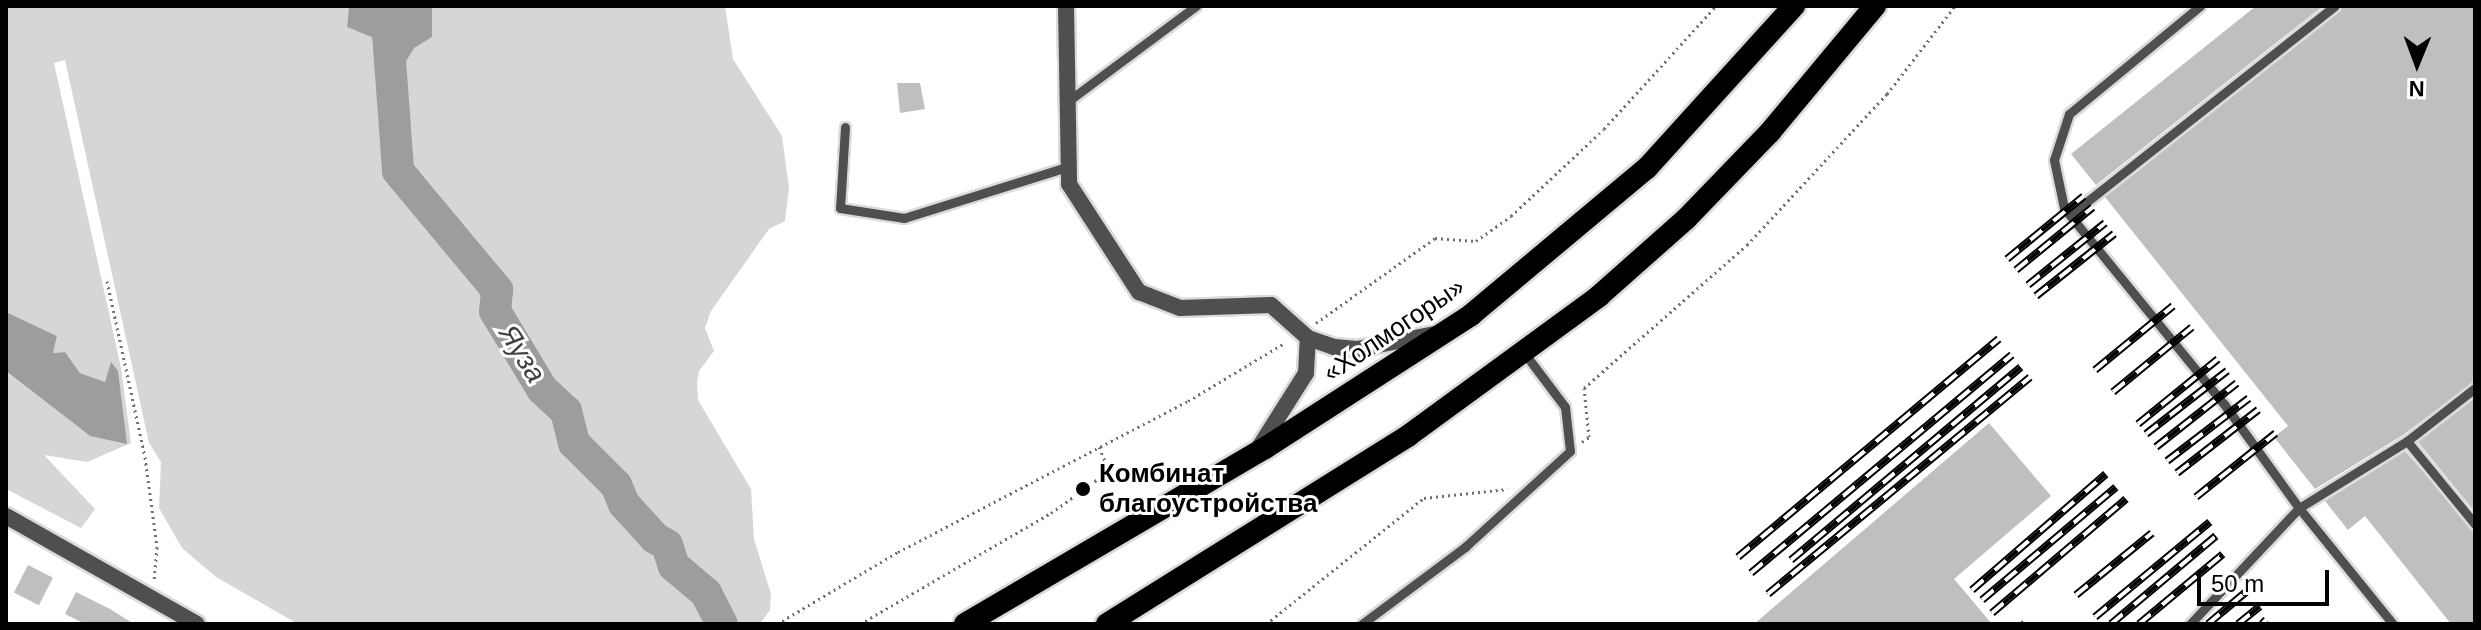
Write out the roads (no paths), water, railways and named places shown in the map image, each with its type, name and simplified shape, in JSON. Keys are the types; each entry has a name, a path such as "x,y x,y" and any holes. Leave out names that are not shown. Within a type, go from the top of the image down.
{"highway":[{"name":"«Холмогоры»","path":"965,624 1254,454 1445,333 1560,245 1647,168 1794,6"},
{"path":"1107,624 1408,436 1525,354 1686,219 1770,132 1875,6"}],"street":[{"path":"1066,6 1069,184 1113,258 1149,299 1200,310 1271,305 1305,334 1357,349 1445,333"},
{"path":"1254,454 1306,373 1305,334"},
{"path":"6,516 197,624"}],"lane":[{"path":"1067,102 1196,6"},
{"path":"2200,6 2085,97 2060,127 2055,180 2070,215 2224,404 2299,508 2393,624"},
{"path":"2070,215 2335,6"},
{"path":"845,127 840,208 904,218 1067,167"},
{"path":"1362,624 1465,547 1570,451 1565,407 1525,354"},
{"path":"2190,624 2299,508 2407,441 2475,388"},
{"path":"2407,441 2475,524"}],"waterway":[{"name":"Яуза","path":"386,6 398,171 497,290 495,311 542,389 566,411 574,443 616,485 624,504 655,538 667,545 674,566 706,593 722,624"}],"railway":[{"path":"2007,259 2084,196"},
{"path":"2016,270 2093,207"},
{"path":"2028,285 2105,223"},
{"path":"2036,296 2114,234"},
{"path":"2095,370 2173,306"},
{"path":"2113,392 2192,327"},
{"path":"1738,557 1999,339"},
{"path":"1751,573 2012,355"},
{"path":"2138,424 2218,359"},
{"path":"1791,560 2021,367"},
{"path":"2146,434 2227,371"},
{"path":"1768,594 2030,377"},
{"path":"2156,447 2237,383"},
{"path":"2167,461 2249,398"},
{"path":"2177,473 2258,410"},
{"path":"2196,497 2276,433"},
{"path":"1972,590 2106,474"},
{"path":"1982,600 2116,487"},
{"path":"1992,613 2126,499"},
{"path":"2095,617 2210,522"},
{"path":"2076,595 2152,533"},
{"path":"2111,624 2216,536"},
{"path":"2139,624 2223,554"},
{"path":"2208,624 2247,591"},
{"path":"2238,624 2260,606"},
{"path":"2262,624 2266,620"}],"place":[{"name":"Комбинат благоустройства","path":"1083,489"}]}
